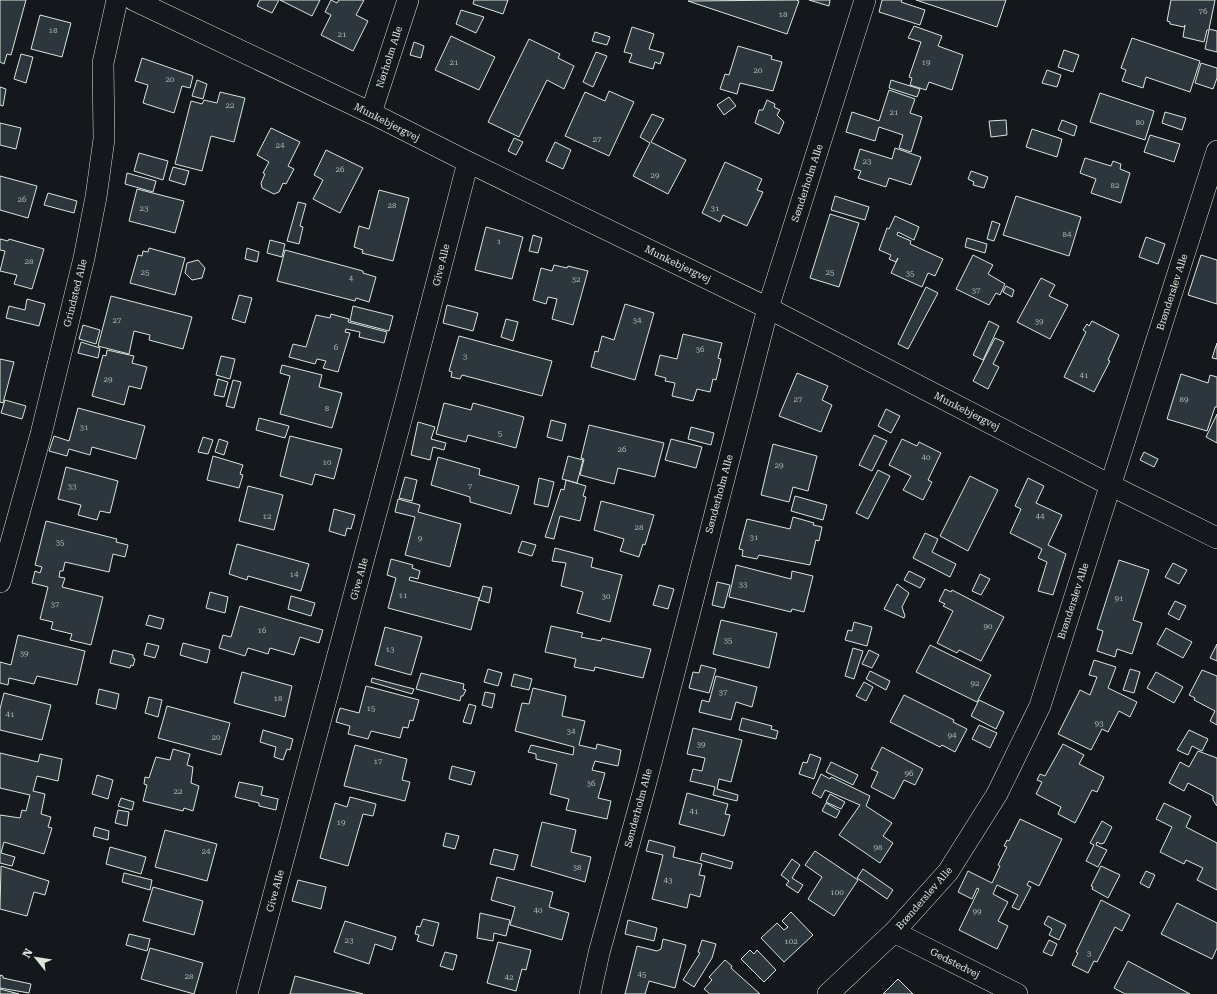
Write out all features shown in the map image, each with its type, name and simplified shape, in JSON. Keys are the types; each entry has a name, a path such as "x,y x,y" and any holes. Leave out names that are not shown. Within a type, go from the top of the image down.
{"street":[{"name":"Grindsted Alle","path":"0,582 41,434 84,258 96,197 104,139 103,63 117,0"},
{"name":"Munkebjergvej","path":"134,0 371,113 468,162 768,308 1110,485 1217,538"},
{"name":"Nørholm Alle","path":"371,113 408,0"},
{"name":"Sønderholm Alle","path":"590,994 599,953 646,782 768,308 865,0"},
{"name":"Brønderslev Alle","path":"828,994 894,932 948,872 997,794 1040,706 1217,151"},
{"name":"Give Alle","path":"247,994 397,435 468,162"},
{"name":"Gedstedvej","path":"894,932 1016,994"}],"building":[{"path":"0,0 26,0 11,55 7,54 4,64 0,62"},
{"path":"260,0 279,0 272,13 257,6"},
{"path":"280,0 320,0 312,16"},
{"path":"331,0 337,3 339,0 364,0 356,15 368,21 353,51 321,35 331,15 325,12"},
{"path":"474,0 508,0 503,14 473,4"},
{"path":"809,0 830,0 829,6"},
{"path":"882,0 902,0 901,2 925,10 920,25 879,12"},
{"path":"916,0 1006,0 997,27"},
{"path":"1171,0 1215,0 1209,29 1217,31 1217,52 1205,49 1209,30 1207,30 1204,42 1183,37 1185,25 1184,27 1170,24 1170,22 1167,21"},
{"path":"688,1 799,1 787,34"},
{"path":"461,10 484,17 476,33 456,24"},
{"path":"40,15 71,23 62,57 31,49"},
{"path":"914,26 942,36 938,46 963,55 952,90 929,82 926,90 910,85 912,78 909,77 921,42 908,38"},
{"path":"632,27 654,34 649,49 664,53 660,64 655,62 653,69 629,62 632,54 624,52"},
{"path":"595,32 610,37 607,45 592,41"},
{"path":"451,36 495,57 479,90 435,70"},
{"path":"1132,38 1200,61 1190,92 1146,77 1143,88 1122,81 1126,70 1121,68"},
{"path":"529,39 560,54 558,58 574,66 564,89 547,80 519,137 488,122"},
{"path":"414,42 424,46 421,58 410,55"},
{"path":"738,46 772,56 771,59 782,62 773,91 740,83 737,94 720,89 725,74 729,75"},
{"path":"1064,50 1079,55 1073,72 1058,67"},
{"path":"596,52 607,56 593,87 583,82"},
{"path":"21,54 33,57 26,83 14,79"},
{"path":"142,58 193,76 190,88 182,86 174,113 143,103 148,85 135,81"},
{"path":"1201,63 1217,68 1217,78 1213,89 1195,83"},
{"path":"1047,70 1061,75 1057,87 1042,83"},
{"path":"197,80 207,84 203,99 192,96"},
{"path":"891,80 920,89 917,97 889,88"},
{"path":"0,87 6,89 3,106 0,105"},
{"path":"889,90 915,99 910,113 922,117 911,152 899,148 903,135 879,127 875,141 846,132 852,112 879,121"},
{"path":"609,91 634,102 609,156 565,136 585,92 605,101"},
{"path":"220,92 245,98 234,142 211,136 202,171 175,164 191,101 202,104 204,100 217,103"},
{"path":"1100,93 1154,111 1145,140 1090,122"},
{"path":"729,97 736,106 724,115 717,105"},
{"path":"767,100 775,104 774,107 780,110 777,115 784,122 779,134 755,123 759,110 763,110"},
{"path":"1165,112 1186,118 1182,130 1162,123"},
{"path":"652,114 664,119 651,142 686,160 668,194 633,176 650,143 640,137"},
{"path":"1006,120 1007,135 991,137 989,121"},
{"path":"1062,120 1077,126 1074,136 1058,130"},
{"path":"0,123 21,128 16,149 0,145"},
{"path":"271,128 300,142 288,166 294,169 286,184 283,183 279,192 274,194 262,188 261,183 265,174 263,173 269,162 257,155"},
{"path":"1032,129 1062,139 1057,157 1026,147"},
{"path":"1150,135 1180,144 1174,162 1144,152"},
{"path":"514,138 523,142 516,155 508,151"},
{"path":"555,142 571,150 563,169 546,161"},
{"path":"895,148 921,157 911,185 889,178 886,187 858,178 861,171 854,169 860,149 892,159"},
{"path":"326,150 363,168 340,213 313,199 323,180 314,175"},
{"path":"139,153 168,161 163,180 134,171"},
{"path":"1085,158 1111,166 1113,161 1121,164 1120,169 1130,173 1121,203 1091,193 1096,179 1080,173"},
{"path":"725,162 762,179 757,190 763,192 747,226 723,215 720,222 702,213"},
{"path":"173,167 189,171 185,185 169,180"},
{"path":"971,171 988,177 984,188 973,185 974,182 968,179"},
{"path":"127,173 156,181 153,192 125,184"},
{"path":"0,176 37,186 28,218 0,210"},
{"path":"137,189 184,201 175,233 129,221"},
{"path":"379,190 409,198 393,261 362,253 363,250 354,247 359,226 369,229"},
{"path":"48,193 77,201 74,213 44,205"},
{"path":"835,196 869,207 865,220 831,210"},
{"path":"1016,196 1081,217 1069,256 1003,235"},
{"path":"298,202 306,204 300,226 303,227 299,244 287,241"},
{"path":"830,214 859,223 839,287 810,278"},
{"path":"895,216 919,227 914,240 898,232 897,235 911,241 910,244 943,259 935,276 928,273 922,287 891,273 898,258 896,262 889,259 891,255 879,250 887,228 889,229"},
{"path":"992,221 1000,224 994,241 987,239"},
{"path":"486,227 523,237 512,279 475,270"},
{"path":"533,235 542,238 538,253 529,251"},
{"path":"1146,237 1165,244 1158,264 1139,257"},
{"path":"967,238 987,244 985,253 965,247"},
{"path":"0,239 8,241 9,239 44,249 32,289 14,284 17,275 0,271 5,251 0,250"},
{"path":"270,240 285,244 282,257 267,253"},
{"path":"149,248 185,258 175,295 130,283 138,255 142,256 143,251 148,252"},
{"path":"247,248 259,252 257,262 245,259"},
{"path":"285,250 363,271 363,273 376,277 369,302 356,298 355,301 277,281"},
{"path":"973,255 993,265 988,274 1005,284 1000,295 996,293 989,305 956,289"},
{"path":"1201,255 1217,260 1217,304 1188,295"},
{"path":"198,260 205,268 202,278 192,280 185,273 187,263"},
{"path":"554,265 567,268 568,266 588,271 573,325 552,319 557,299 548,297 546,304 533,300 541,268 552,271"},
{"path":"1041,278 1055,285 1049,296 1068,305 1050,339 1017,322"},
{"path":"1006,286 1014,290 1012,297 1003,292"},
{"path":"926,287 938,293 908,349 898,344"},
{"path":"239,295 252,298 245,323 232,319"},
{"path":"111,296 192,317 183,349 149,340 150,335 134,331 129,354 98,346"},
{"path":"27,299 45,304 39,326 6,318 9,306 25,310"},
{"path":"625,304 654,313 635,380 591,367 595,351 598,352 602,336 614,340"},
{"path":"447,305 478,313 473,331 443,323"},
{"path":"353,306 393,316 389,331 350,321"},
{"path":"331,314 349,319 348,322 387,332 384,343 359,337 360,332 346,329 345,332 350,333 338,372 323,368 326,361 317,359 315,364 289,357 293,344 306,347 316,315 330,318"},
{"path":"506,319 518,322 513,341 501,337"},
{"path":"989,321 999,326 983,360 973,355"},
{"path":"1092,321 1119,335 1108,360 1110,361 1094,392 1064,377 1086,332 1083,330 1087,324 1089,326"},
{"path":"83,325 100,330 96,344 79,339"},
{"path":"683,334 722,343 718,358 721,359 716,380 713,379 710,392 697,389 693,401 672,396 675,383 665,381 666,378 655,375 660,355 677,359"},
{"path":"459,336 552,361 542,396 462,375 460,379 451,377 452,372 449,371"},
{"path":"995,338 1004,342 993,364 999,367 988,389 973,381"},
{"path":"81,342 100,348 98,358 78,353"},
{"path":"1217,343 1217,359 1212,358"},
{"path":"107,350 134,356 132,363 147,367 141,389 129,386 124,405 92,396 103,355 106,356"},
{"path":"221,356 235,359 230,379 216,375"},
{"path":"0,359 14,362 3,403 0,402"},
{"path":"282,365 322,375 319,387 342,393 332,428 280,414 290,376 280,373"},
{"path":"797,373 828,386 822,400 832,405 821,432 779,416"},
{"path":"1181,374 1208,383 1210,375 1217,377 1217,407 1215,407 1207,431 1167,419"},
{"path":"218,379 228,382 224,397 214,395"},
{"path":"233,380 241,382 234,408 226,406"},
{"path":"5,400 26,406 22,419 1,413"},
{"path":"444,403 471,410 473,403 524,417 516,448 468,435 466,442 436,434"},
{"path":"78,408 145,426 136,459 92,447 90,455 69,449 67,456 49,451 54,436 69,441"},
{"path":"886,409 900,416 891,433 878,426"},
{"path":"1217,414 1217,443 1206,437"},
{"path":"259,418 289,426 285,438 256,430"},
{"path":"551,420 566,424 562,441 547,437"},
{"path":"418,422 435,427 431,439 446,443 444,450 433,447 430,460 411,455"},
{"path":"589,425 664,443 655,477 618,468 614,484 580,475 584,459 581,458"},
{"path":"691,427 714,433 711,445 688,439"},
{"path":"874,435 887,441 872,471 859,465"},
{"path":"290,436 342,449 334,479 315,474 312,485 280,476"},
{"path":"203,437 213,440 208,454 198,452"},
{"path":"219,439 228,442 224,455 215,452"},
{"path":"671,439 702,447 696,468 665,460"},
{"path":"902,439 917,446 919,442 941,453 928,480 932,482 923,500 903,490 911,476 889,465"},
{"path":"773,444 817,456 808,491 793,487 789,502 761,495"},
{"path":"1144,452 1158,459 1154,467 1140,460"},
{"path":"213,456 243,465 240,474 243,475 239,488 207,480"},
{"path":"568,456 583,460 577,483 562,479"},
{"path":"438,457 480,469 479,475 519,486 511,514 470,502 470,497 431,485"},
{"path":"66,467 118,481 110,513 100,511 97,520 78,515 81,505 58,499"},
{"path":"878,470 890,476 868,519 856,513"},
{"path":"970,476 998,490 968,551 940,536"},
{"path":"405,477 417,480 412,501 399,498"},
{"path":"539,478 554,482 548,507 534,504"},
{"path":"1028,478 1044,486 1036,503 1062,515 1048,545 1066,554 1053,595 1038,591 1047,562 1038,558 1042,549 1010,533 1021,509 1015,506"},
{"path":"566,480 586,486 583,496 586,497 580,521 560,516 554,539 545,537 561,489 564,490"},
{"path":"248,486 283,495 274,530 239,521"},
{"path":"795,496 827,505 823,520 791,511"},
{"path":"398,499 420,505 418,512 461,524 450,567 405,555 415,517 395,512"},
{"path":"601,501 654,515 645,545 643,544 639,557 620,551 624,539 594,530"},
{"path":"334,509 355,515 351,529 347,528 345,536 329,531"},
{"path":"793,517 822,527 819,541 816,540 810,565 759,555 757,559 742,556 743,550 739,549 747,519 790,529"},
{"path":"46,521 117,539 116,542 128,545 125,557 113,554 109,572 65,562 63,571 60,571 59,577 65,578 62,587 103,597 91,645 70,640 72,634 51,629 53,622 40,619 48,587 32,583 35,571 40,573 42,567 35,565"},
{"path":"925,533 938,539 932,552 956,564 950,577 913,558"},
{"path":"522,541 536,545 532,556 518,552"},
{"path":"237,544 309,564 301,591 248,576 247,580 229,574"},
{"path":"555,548 593,558 591,567 622,575 610,622 577,613 583,592 561,586 566,563 552,561"},
{"path":"391,559 413,565 412,568 420,571 418,579 410,577 409,580 479,598 471,630 388,608 396,578 387,575"},
{"path":"1119,560 1149,570 1133,620 1142,623 1132,654 1117,649 1115,657 1097,651 1103,631 1097,629"},
{"path":"1173,563 1187,570 1179,584 1165,577"},
{"path":"736,565 791,579 792,571 813,576 804,612 792,609 791,612 729,597"},
{"path":"909,571 925,579 920,588 904,580"},
{"path":"980,574 990,579 981,595 972,591"},
{"path":"717,582 730,585 724,608 712,605"},
{"path":"897,584 909,593 902,607 905,616 904,618 884,609"},
{"path":"659,585 674,589 668,609 653,605"},
{"path":"483,586 492,588 489,603 479,600"},
{"path":"945,589 951,592 952,590 1004,617 981,661 959,650 957,653 937,643 953,611 943,606 945,604 939,601"},
{"path":"210,592 228,597 225,613 206,608"},
{"path":"291,596 315,603 311,616 288,609"},
{"path":"1175,601 1186,606 1179,620 1168,614"},
{"path":"240,606 323,630 319,643 300,637 294,655 270,648 268,654 248,648 245,656 219,648 223,635 231,637"},
{"path":"149,615 164,619 161,629 146,625"},
{"path":"721,620 777,633 769,668 713,654"},
{"path":"854,622 872,627 867,646 845,640 848,630 852,631"},
{"path":"551,626 583,633 581,637 601,641 602,638 651,649 643,678 595,667 594,671 574,667 576,659 545,652"},
{"path":"385,627 422,637 411,675 375,665"},
{"path":"1166,628 1192,642 1183,658 1157,644"},
{"path":"18,635 85,651 77,685 37,676 34,684 9,678 8,685 0,683 0,662 11,665"},
{"path":"147,643 159,646 155,658 144,655"},
{"path":"183,643 210,650 207,663 180,655"},
{"path":"1217,644 1217,661 1210,658"},
{"path":"930,645 991,675 977,702 916,672"},
{"path":"853,648 863,651 854,679 845,676"},
{"path":"113,650 133,655 133,658 135,659 133,666 131,665 130,668 110,663"},
{"path":"869,650 879,655 872,668 862,664"},
{"path":"1094,660 1116,667 1108,688 1137,702 1130,717 1119,711 1108,732 1102,729 1091,750 1058,734 1080,690 1090,695 1097,677 1089,675"},
{"path":"701,665 716,669 709,693 689,688 693,672 699,673"},
{"path":"488,669 502,673 498,686 484,682"},
{"path":"1130,669 1140,672 1134,693 1123,690"},
{"path":"1202,670 1217,676 1217,725 1210,721 1215,711 1194,700 1195,698 1189,695"},
{"path":"870,671 890,681 886,690 866,679"},
{"path":"242,672 292,686 285,717 234,703"},
{"path":"1156,672 1183,687 1174,703 1147,688"},
{"path":"421,673 464,684 463,689 466,690 463,696 461,696 460,701 416,689"},
{"path":"514,674 532,679 529,690 511,686"},
{"path":"716,676 757,687 752,707 736,702 731,720 699,712 702,700 709,702"},
{"path":"372,678 414,689 412,694 371,682"},
{"path":"864,682 873,687 866,701 856,696"},
{"path":"366,686 419,700 413,721 410,720 408,728 403,727 400,738 371,731 368,739 348,734 350,726 336,722 340,708 359,713"},
{"path":"533,688 566,696 562,716 585,721 579,745 596,749 597,744 621,750 618,766 595,761 592,770 605,773 598,798 611,801 607,819 566,810 569,799 550,794 557,764 536,759 536,754 528,752 531,745 573,755 574,747 515,731 522,703 529,704"},
{"path":"99,689 119,694 116,709 96,704"},
{"path":"485,692 495,694 492,708 482,705"},
{"path":"4,693 51,705 42,740 0,730 0,709"},
{"path":"904,695 954,720 953,722 967,729 955,752 942,745 940,747 890,722"},
{"path":"149,697 162,700 158,717 145,713"},
{"path":"979,700 1004,712 996,729 971,716"},
{"path":"469,704 476,706 471,724 463,722"},
{"path":"167,706 230,723 221,755 158,738"},
{"path":"742,718 772,726 771,729 778,731 776,739 739,730"},
{"path":"979,725 997,733 990,748 972,739"},
{"path":"693,728 742,740 731,782 719,779 717,789 738,795 737,801 713,795 715,787 690,781 693,769 702,771 705,758 687,754"},
{"path":"263,730 293,739 290,750 287,749 283,760 274,757 276,747 260,742"},
{"path":"1189,730 1208,739 1202,751 1192,746 1188,755 1177,750"},
{"path":"1063,744 1084,755 1079,764 1104,777 1097,792 1092,790 1075,823 1058,814 1061,807 1036,794 1042,782 1037,780 1040,774 1045,776"},
{"path":"355,745 407,759 402,780 410,782 405,801 344,786"},
{"path":"882,747 923,769 915,785 904,780 894,799 871,787 878,772 871,769"},
{"path":"173,749 190,754 187,765 193,767 191,783 199,786 193,811 184,808 183,811 143,801 147,785 144,784 145,777 149,778 156,757 170,760"},
{"path":"1198,751 1217,758 1217,806 1213,800 1213,796 1188,783 1184,791 1169,783 1180,762 1189,767"},
{"path":"0,753 38,762 40,754 62,759 58,781 37,776 33,791 45,794 41,814 51,817 48,827 52,828 44,854 4,842 1,853 15,857 12,866 0,863 0,815 20,818 22,810 26,811 30,795 0,788"},
{"path":"810,754 821,758 814,779 799,774 803,762 807,763"},
{"path":"831,762 858,775 853,785 826,772"},
{"path":"452,766 475,772 471,785 449,779"},
{"path":"821,774 830,779 831,777 870,796 866,806 892,823 883,836 893,843 880,863 839,835 860,805 825,790 821,798 812,793"},
{"path":"97,775 113,780 108,799 92,794"},
{"path":"239,782 263,787 261,795 278,799 276,810 259,806 259,803 235,797"},
{"path":"687,793 728,804 725,814 730,815 724,836 679,824"},
{"path":"830,794 845,802 841,809 826,802"},
{"path":"350,797 376,804 373,816 363,814 348,866 320,858 335,803 347,807"},
{"path":"121,798 134,802 132,810 118,806"},
{"path":"826,803 840,811 836,818 822,811"},
{"path":"1164,803 1191,816 1186,827 1217,843 1217,890 1197,880 1203,868 1186,860 1184,864 1160,852 1172,827 1156,819"},
{"path":"118,810 129,812 127,826 115,823"},
{"path":"1020,819 1062,839 1039,886 1029,881 1027,885 1031,887 1019,910 1012,907 1018,895 997,885 993,894 1008,902 998,921 1008,926 997,949 959,930 979,889 977,888 972,899 958,892 968,871 992,883 1000,866 998,865 1007,847 1004,846 1007,840 1009,841"},
{"path":"1102,821 1112,827 1104,843 1101,844 1097,842 1096,845 1107,850 1098,867 1086,861 1094,845 1090,843"},
{"path":"542,822 576,830 571,852 591,857 585,882 531,866"},
{"path":"95,827 109,831 108,840 93,836"},
{"path":"165,830 217,844 207,881 155,867"},
{"path":"446,833 459,836 455,849 443,846"},
{"path":"649,840 675,847 673,857 702,864 699,875 705,876 700,897 690,894 687,908 652,899 663,855 646,851"},
{"path":"110,847 146,857 141,874 106,864"},
{"path":"494,849 518,855 514,870 490,864"},
{"path":"815,851 858,880 834,916 808,899 822,877 805,865"},
{"path":"702,853 733,862 731,869 700,860"},
{"path":"792,859 800,865 792,878 803,885 798,893 786,885 789,881 781,875"},
{"path":"1,866 49,881 45,895 34,892 27,916 0,909"},
{"path":"1101,866 1120,875 1108,898 1092,889 1093,887 1091,886"},
{"path":"863,869 893,890 887,899 857,878"},
{"path":"1146,871 1155,875 1149,888 1140,883"},
{"path":"124,873 152,880 150,890 122,882"},
{"path":"497,877 553,892 549,907 569,913 562,940 510,925 515,907 491,900"},
{"path":"298,880 326,887 321,909 292,901"},
{"path":"153,887 203,901 194,935 143,921"},
{"path":"1101,900 1130,915 1122,931 1115,927 1097,962 1094,961 1088,973 1072,965 1078,953 1076,952"},
{"path":"1177,903 1217,923 1217,948 1212,959 1161,934"},
{"path":"791,912 813,935 784,962 761,938 777,923 784,930 788,927 782,921"},
{"path":"480,913 510,920 506,936 494,933 493,941 477,938"},
{"path":"1048,916 1066,925 1059,940 1049,935 1052,929 1044,924"},
{"path":"423,919 439,923 433,946 417,941 419,935 415,934 417,926 420,927"},
{"path":"628,920 657,928 654,941 625,934"},
{"path":"345,921 396,937 392,950 375,944 369,964 334,952"},
{"path":"129,934 150,939 147,951 126,945"},
{"path":"663,939 686,945 675,988 649,981 645,994 625,994 637,946 657,951 661,949"},
{"path":"702,940 716,944 712,958 694,987 683,980 700,953 698,952"},
{"path":"1049,940 1057,944 1052,956 1043,952"},
{"path":"498,942 531,950 526,970 522,969 516,991 487,983"},
{"path":"150,948 203,963 194,994 141,979"},
{"path":"750,950 754,954 757,950 776,970 764,982 741,959"},
{"path":"445,952 457,955 453,970 440,966"},
{"path":"725,960 732,966 731,968 760,994 710,994 704,989 712,980 709,977"},
{"path":"1128,961 1190,994 1125,994 1114,988"},
{"path":"0,975 3,976 3,978 31,984 29,993 0,988"},
{"path":"295,976 363,994 290,994"},
{"path":"898,979 913,994 883,994"},
{"path":"0,989 19,994 0,994"}]}
